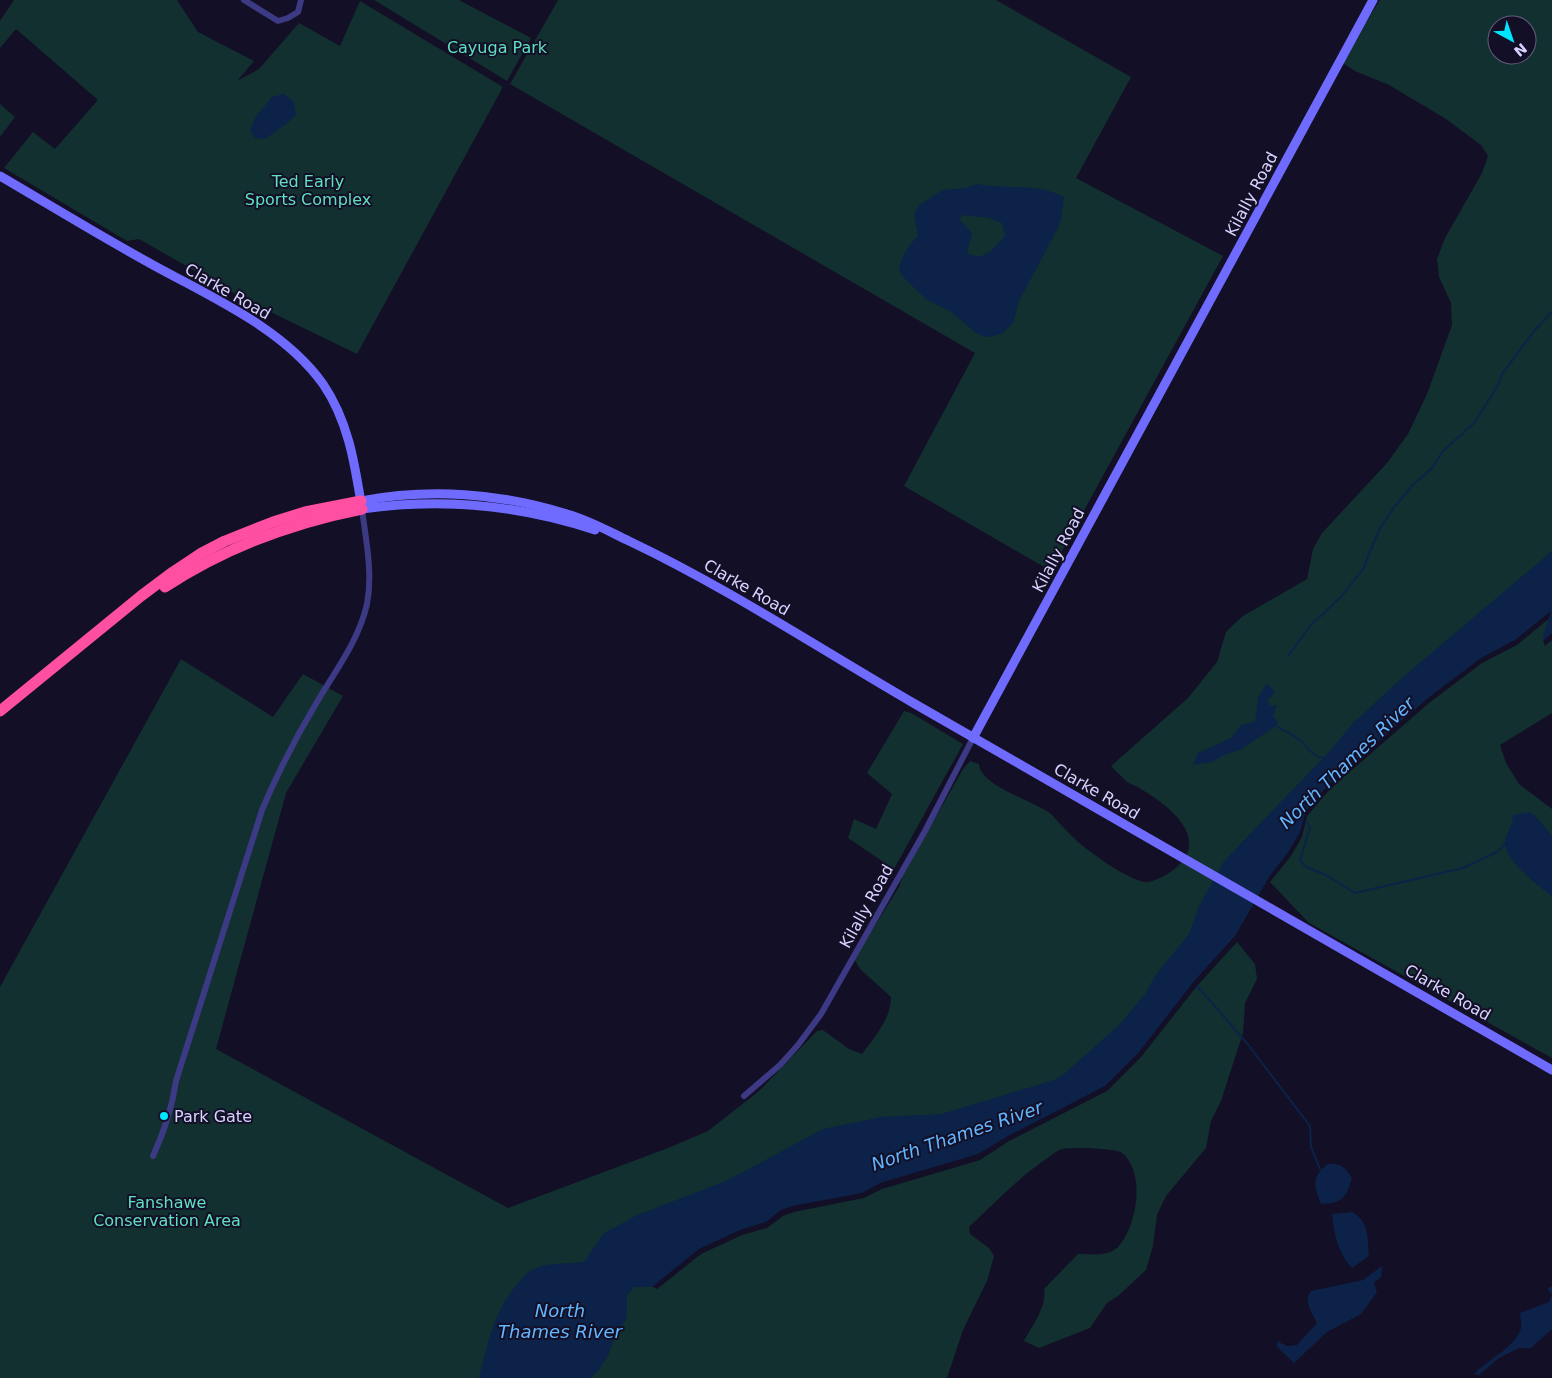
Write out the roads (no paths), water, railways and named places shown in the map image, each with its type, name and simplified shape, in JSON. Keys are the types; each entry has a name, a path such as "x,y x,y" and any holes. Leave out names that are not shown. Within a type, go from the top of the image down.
{"highway":[{"path":"0,711 85,640 124,611 204,562 250,541 361,505"}],"main road":[{"name":"Kilally Road","path":"973,738 1373,0"},
{"name":"Clarke Road","path":"0,176 141,259 263,327 290,348 324,386 344,423 354,461 361,505 462,504 499,508 568,521 626,540 652,552 704,579 973,738 1552,1070"}],"street":[{"path":"244,0 278,21 298,12 301,0"},
{"path":"153,1156 173,1106 176,1081 262,810 277,773 348,652 363,620 370,579 361,505"},
{"name":"Kilally Road","path":"744,1096 780,1065 807,1034 821,1014 925,830 973,738"}],"water":[{"path":"284,94 294,102 296,115 265,139 255,138 250,131 255,118 272,97"},
{"path":"977,184 1043,189 1064,197 1061,220 1019,301 1013,323 1003,333 994,336 985,337 976,333 951,312 927,300 903,277 899,270 905,252 918,236 914,215 919,205 943,190 966,188","holes":["962,215 989,218 1002,223 1005,236 991,251 979,257 967,253 972,233 960,220"]},
{"name":"North Thames River","path":"1552,551 1552,633 1543,641 1551,611 1515,640 1481,658 1428,698 1329,784 1306,811 1300,832 1289,851 1269,877 1235,936 1195,980 1139,1052 1105,1086 1008,1136 978,1154 880,1183 862,1193 792,1206 781,1210 766,1222 740,1230 699,1249 652,1287 634,1287 627,1295 627,1318 616,1333 608,1356 598,1371 590,1378 479,1378 496,1320 507,1299 523,1277 545,1265 584,1262 603,1234 635,1216 728,1180 823,1129 881,1117 941,1114 1054,1080 1064,1074 1120,1024 1145,994 1157,973 1189,934 1199,906 1224,861 1327,754 1354,722 1403,677"},
{"path":"1267,683 1275,692 1267,701 1271,706 1277,705 1273,716 1278,722 1276,726 1240,750 1224,755 1212,762 1193,765 1198,753 1231,738 1241,725 1255,722 1258,697"},
{"path":"1530,812 1552,836 1552,896 1523,872 1506,848 1505,841 1513,815"},
{"path":"1328,1164 1337,1164 1343,1167 1352,1178 1348,1190 1339,1201 1321,1204 1316,1187 1316,1177"},
{"path":"1352,1212 1365,1225 1369,1256 1352,1268 1343,1256 1338,1243 1332,1214"},
{"path":"1382,1266 1381,1277 1374,1283 1377,1292 1361,1314 1327,1332 1294,1363 1277,1347 1277,1341 1287,1346 1297,1345 1317,1323 1308,1303 1311,1291 1363,1280"},
{"path":"1552,1286 1552,1294 1547,1289"},
{"path":"1552,1294 1552,1329 1531,1348 1519,1348 1499,1358 1479,1375 1474,1374 1507,1347 1518,1335 1521,1328 1520,1313 1549,1302"}],"waterway":[{"path":"1288,656 1311,625 1341,597 1363,569 1379,530 1395,506 1414,484 1432,468 1443,451 1474,423 1497,387 1502,374 1535,330 1552,312"},
{"path":"1276,726 1295,736 1316,756 1325,758"},
{"path":"1306,821 1310,828 1300,860 1306,867 1326,875 1355,893 1463,868 1497,852 1505,844"},
{"path":"1197,986 1246,1042 1310,1126 1311,1147 1320,1169"}],"place":[{"name":"Park Gate","path":"164,1116"}],"park label":[{"name":"Cayuga Park","path":"497,47"},
{"name":"Ted Early Sports Complex","path":"308,190"},
{"name":"Fanshawe Conservation Area","path":"167,1211"}]}
